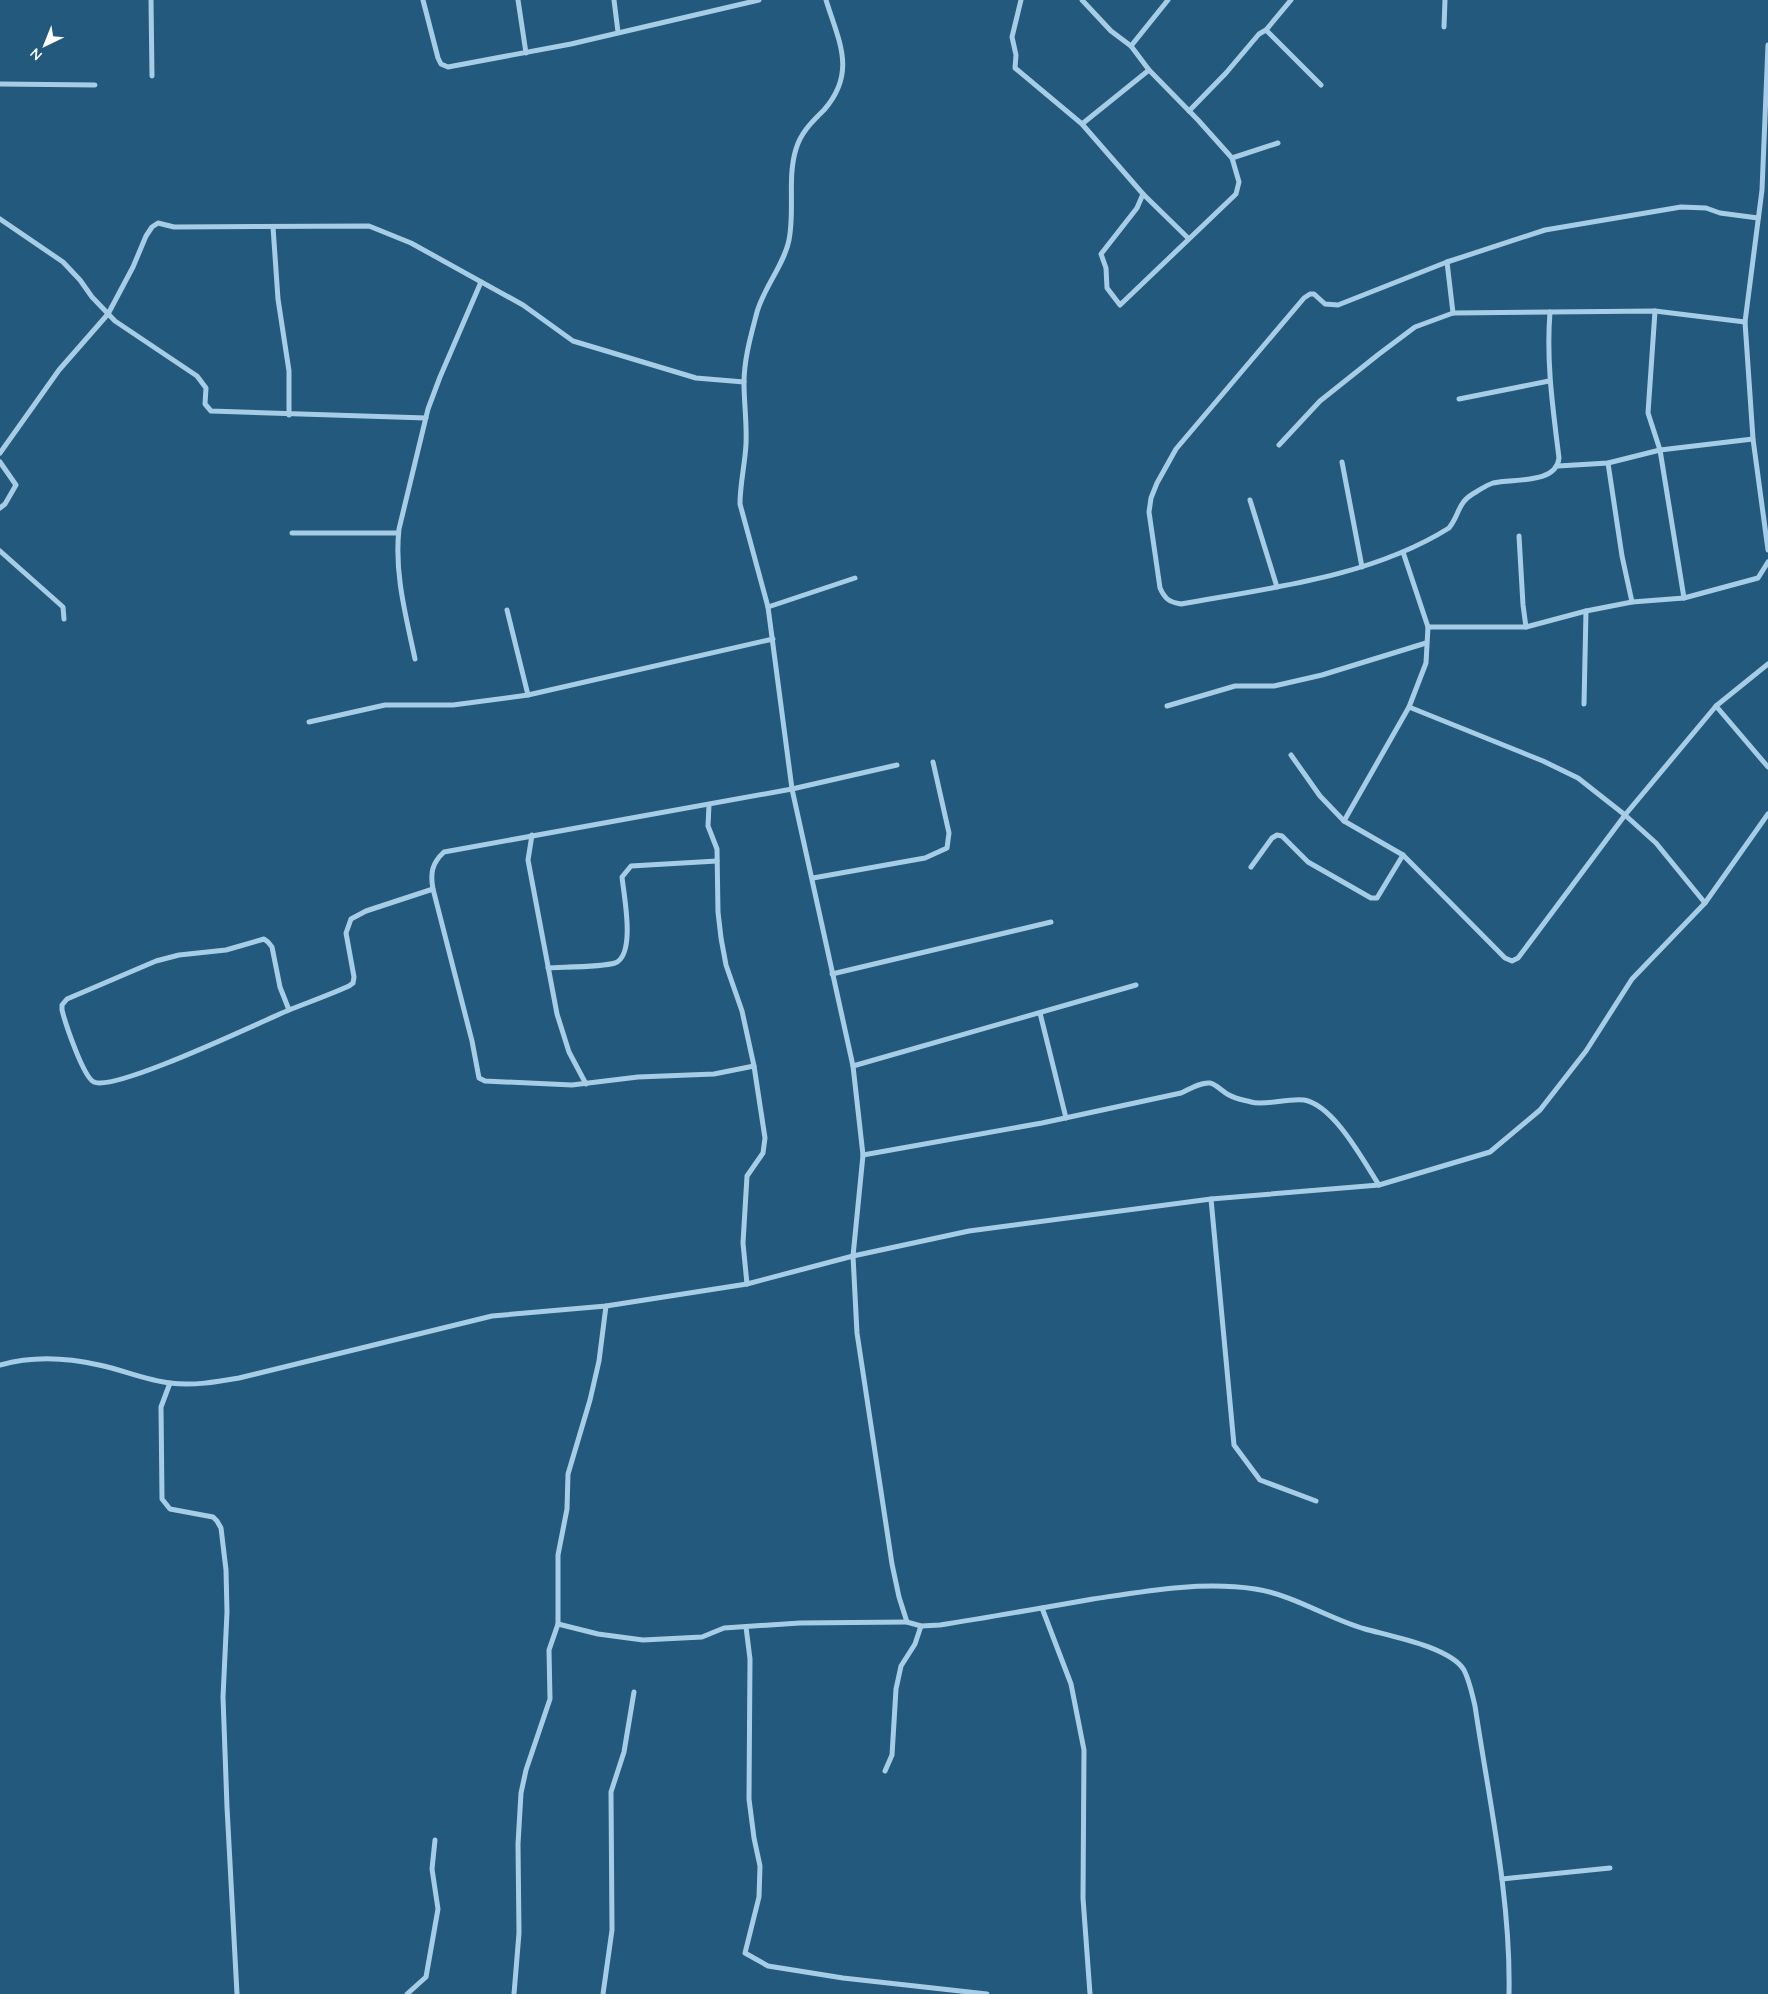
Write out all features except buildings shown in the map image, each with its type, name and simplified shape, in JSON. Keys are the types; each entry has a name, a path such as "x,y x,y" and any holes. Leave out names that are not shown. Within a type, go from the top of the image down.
{"street":[{"path":"151,0 152,76"},
{"path":"423,0 438,58 441,64 448,67 572,44 759,0"},
{"path":"518,0 526,53"},
{"path":"614,0 618,32"},
{"path":"826,0 837,33 843,67 843,80 830,102 802,134 796,148 793,163 789,242 758,309 749,343 744,382 746,446 740,489 740,504 768,607 792,789 853,1066 863,1155 853,1256 857,1332 892,1564 907,1622"},
{"path":"1021,0 1012,36 1016,55 1015,68 1082,124 1144,194 1188,238"},
{"path":"1082,0 1111,31 1131,46 1149,70 1232,158 1239,182 1236,194 1188,238 1120,306 1107,288 1106,268 1101,254 1136,208 1144,194"},
{"path":"1131,46 1168,0"},
{"path":"1189,111 1226,73 1259,34 1266,30 1291,0"},
{"path":"1444,28 1445,0"},
{"path":"1266,30 1321,85"},
{"path":"1768,45 1762,190 1745,322 1753,439 1768,550"},
{"path":"1082,124 1149,70"},
{"path":"0,84 95,85"},
{"path":"1232,158 1278,143"},
{"path":"1550,312 1548,341 1549,381 1559,458 1558,466 1552,472 1544,476 1492,484 1474,492 1460,504 1454,522 1449,528 1403,552 1362,567 1277,587 1181,604 1171,603 1164,597 1160,588 1149,512 1151,498 1157,483 1176,448 1304,298 1310,294 1314,294 1325,304 1338,305 1447,262 1545,230 1666,209 1681,207 1706,208 1720,214 1758,218"},
{"path":"0,219 63,262 115,321 197,376 206,388 206,404 211,411 426,418"},
{"path":"0,453 59,370 108,314 121,291 146,236 152,227 158,223 174,227 369,226 411,242 523,305 573,341 696,378 744,382"},
{"path":"273,227 278,299 289,371 289,415"},
{"path":"1447,262 1453,314"},
{"path":"415,660 400,586 397,548 398,533 426,418 440,377 482,282"},
{"path":"1280,445 1320,401 1400,338 1415,327 1453,314 1655,311 1745,322"},
{"path":"1655,311 1648,413 1660,450 1684,598"},
{"path":"1459,399 1549,381"},
{"path":"1558,466 1608,463 1660,450 1753,439"},
{"path":"0,462 16,485 5,504 0,508"},
{"path":"1342,462 1362,567"},
{"path":"1608,463 1622,556 1632,602"},
{"path":"1250,500 1277,587"},
{"path":"292,533 398,533"},
{"path":"1520,536 1523,605 1526,627"},
{"path":"0,551 63,607 64,619"},
{"path":"1344,821 1409,707 1426,663 1428,627 1403,552"},
{"path":"1428,627 1526,627 1586,611 1632,602 1684,598 1758,578 1768,562"},
{"path":"768,607 855,578"},
{"path":"507,610 528,695"},
{"path":"1584,704 1586,611"},
{"path":"309,722 385,705 453,705 528,695 773,639"},
{"path":"1168,706 1236,686 1274,686 1322,675 1426,643"},
{"path":"1291,755 1320,796 1344,821 1403,855 1505,958 1512,961 1518,958 1625,815 1716,706 1768,664"},
{"path":"1716,706 1768,767"},
{"path":"1409,707 1543,761 1578,778 1625,815 1656,843 1705,903"},
{"path":"813,878 925,858 947,848 949,833 933,762"},
{"path":"754,1066 714,1074 638,1077 586,1084 550,1085 485,1081 479,1078 472,1041 433,889 431,877 437,858 444,852 709,805 792,789 897,765"},
{"path":"709,805 708,826 717,849 718,912 723,947 726,964 742,1011 754,1066 765,1138 763,1153 746,1176 744,1242 747,1284"},
{"path":"0,1364 25,1360 62,1359 99,1364 170,1383 206,1384 239,1378 492,1316 606,1306 747,1284 853,1256 969,1231 1211,1198 1379,1185 1490,1152 1540,1110 1586,1051 1632,979 1705,903 1768,814"},
{"path":"532,835 528,860 556,1014 569,1052 586,1084"},
{"path":"1251,867 1272,838 1277,835 1282,836 1308,862 1371,898 1376,898 1403,855"},
{"path":"548,968 613,964 623,957 626,949 627,928 622,877 630,866 717,861"},
{"path":"289,1010 280,987 272,947 264,939 226,950 179,955 156,961 67,999 64,1001 62,1010 74,1047 90,1080 95,1083 105,1084 165,1064 289,1010 350,986 353,983 354,977 346,933 351,919 366,910 433,889"},
{"path":"832,974 1051,922"},
{"path":"853,1066 1136,985"},
{"path":"1040,1013 1066,1118"},
{"path":"863,1155 1066,1118 1181,1093 1201,1084 1211,1083 1231,1096 1256,1104 1285,1099 1307,1100 1337,1122 1356,1147 1379,1185"},
{"path":"1211,1198 1234,1444 1260,1480 1316,1501"},
{"path":"514,1994 519,1933 518,1844 521,1793 526,1770 550,1699 549,1650 558,1624 558,1555 566,1509 568,1474 590,1400 599,1361 606,1306"},
{"path":"170,1383 161,1407 162,1500 170,1508 206,1515 217,1521 221,1528 226,1570 228,1612 223,1697 226,1807 237,1994"},
{"path":"558,1624 598,1634 643,1640 702,1637 724,1628 800,1623 907,1622 921,1626 940,1625 1151,1590 1226,1587 1254,1589 1281,1595 1354,1626 1432,1648 1456,1662 1463,1669 1471,1686 1502,1879 1509,1994"},
{"path":"1042,1608 1071,1684 1084,1750 1083,1898 1090,1994"},
{"path":"885,1771 892,1755 896,1689 901,1666 914,1644 921,1626"},
{"path":"746,1627 750,1659 750,1799 754,1838 760,1866 759,1897 745,1953 768,1966 872,1982 987,1994"},
{"path":"604,1994 612,1930 611,1792 624,1752 634,1692"},
{"path":"407,1994 426,1977 438,1909 432,1869 435,1840"},
{"path":"1502,1879 1610,1868"}]}
